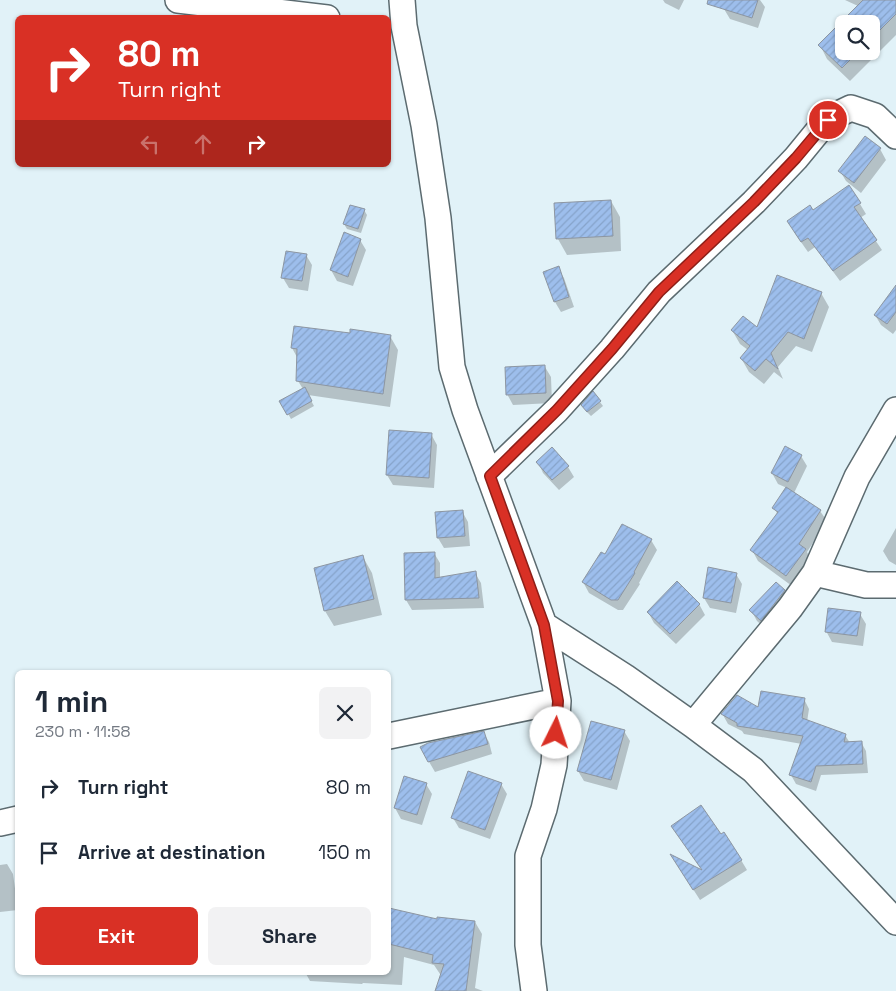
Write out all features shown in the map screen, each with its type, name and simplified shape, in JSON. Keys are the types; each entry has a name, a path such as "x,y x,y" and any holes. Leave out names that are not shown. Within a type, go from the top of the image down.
{"street":[{"path":"178,0 302,15"},
{"path":"402,0 396,26 424,125 438,218 452,367 465,410 544,625 558,701 554,765 544,809 528,856 528,945 534,991"},
{"path":"490,476 557,410 612,349 659,292 754,202 796,158 828,120 851,108 875,116 896,136"},
{"path":"693,725 790,608 815,573 856,477 896,410"},
{"path":"815,573 866,585 896,585"},
{"path":"544,625 625,677 753,770 896,922"},
{"path":"391,736 558,701"},
{"path":"0,824 15,820"}],"building":[{"path":"708,0 758,0 752,18 707,4"},
{"path":"863,0 896,0 896,14 880,30 880,15 848,15"},
{"path":"835,28 835,60 850,60 842,68 818,45"},
{"path":"865,136 881,148 854,183 838,171"},
{"path":"849,185 861,203 854,207 877,240 833,271 808,238 801,242 787,221 810,205 813,210"},
{"path":"611,200 613,236 556,239 554,203"},
{"path":"350,205 365,209 358,229 343,224"},
{"path":"344,232 361,239 348,277 330,270"},
{"path":"286,251 307,254 302,281 281,278"},
{"path":"559,266 569,297 554,302 543,272"},
{"path":"777,275 822,292 804,339 788,332 771,353 778,369 766,359 755,371 740,358 750,346 731,330 743,316 757,327"},
{"path":"896,285 896,312 887,324 874,315"},
{"path":"294,326 350,333 350,329 391,335 383,394 296,381 297,349 291,348"},
{"path":"545,365 546,393 506,395 505,367"},
{"path":"305,387 312,401 287,415 279,401"},
{"path":"593,391 601,401 587,412 581,405"},
{"path":"389,430 432,433 429,478 386,475"},
{"path":"785,446 802,455 788,482 771,473"},
{"path":"552,447 569,466 552,480 536,462"},
{"path":"786,487 821,510 799,544 806,549 786,576 750,550 778,512 772,508"},
{"path":"463,510 465,536 437,538 435,512"},
{"path":"622,524 652,539 635,573 618,600 611,600 582,582 601,552 605,554"},
{"path":"435,552 435,578 476,571 479,598 405,600 404,553"},
{"path":"363,555 374,599 324,611 314,568"},
{"path":"708,567 737,573 731,603 703,598"},
{"path":"677,581 700,604 670,634 647,612"},
{"path":"776,582 785,590 761,621 749,610"},
{"path":"828,608 861,612 857,636 825,632"},
{"path":"761,691 805,698 802,718 846,734 844,742 862,741 863,764 816,766 811,782 789,775 803,736 737,726 737,723 721,714 737,695 758,707"},
{"path":"591,721 625,730 611,780 577,771"},
{"path":"484,731 488,744 428,762 420,747 428,743"},
{"path":"468,771 502,783 485,830 451,818"},
{"path":"404,776 427,783 417,815 394,808"},
{"path":"701,805 721,834 724,832 742,860 693,890 670,854 702,870 671,826"},
{"path":"391,908 437,919 437,917 475,921 466,991 435,991 444,964 432,963 433,955 391,944"}],"route":[{"path":"556,733 558,701 544,625 490,476 557,410 612,349 659,292 754,202 796,158 828,120"}]}
